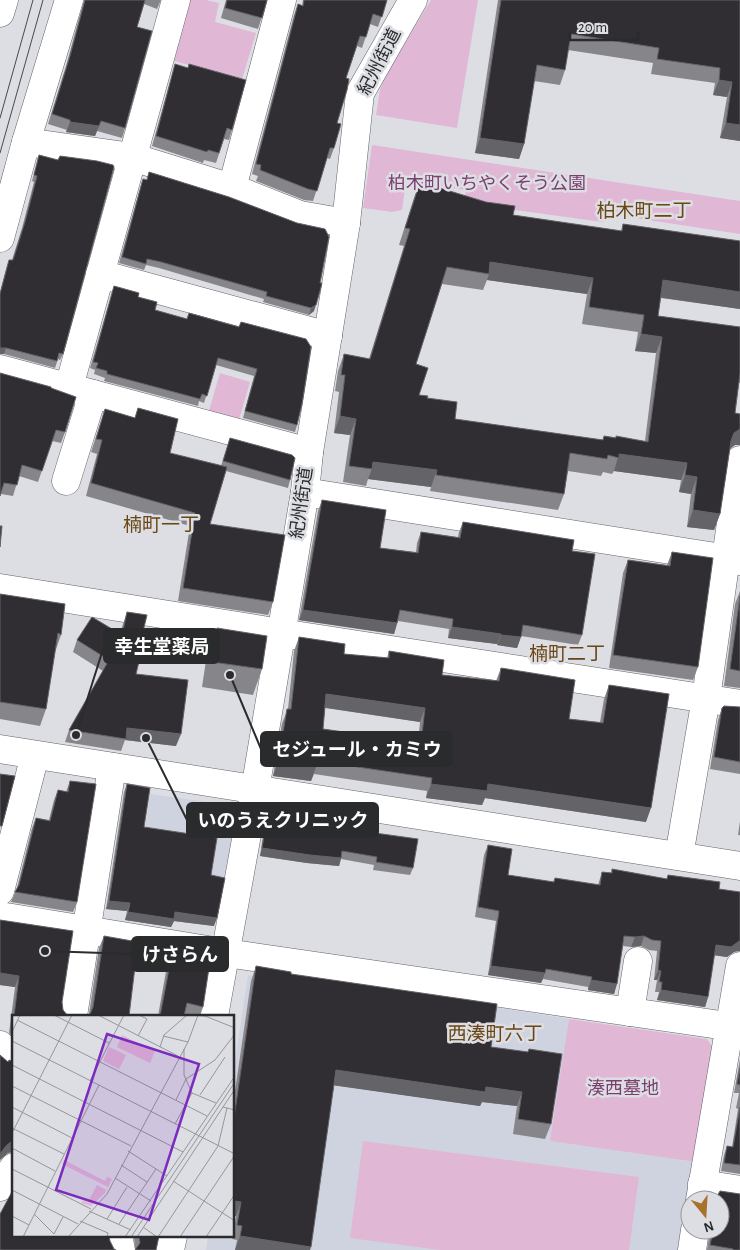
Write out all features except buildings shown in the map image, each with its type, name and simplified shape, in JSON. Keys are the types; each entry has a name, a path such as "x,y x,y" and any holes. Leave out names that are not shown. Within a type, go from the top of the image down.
{"street":[{"path":"0,14 4,0"},
{"path":"0,238 26,142 69,0"},
{"path":"66,481 100,274 176,0"},
{"path":"232,188 282,0"},
{"name":"紀州街道","path":"214,1015 255,790 305,492 309,452 346,223 360,93 413,0"},
{"path":"26,142 132,157 232,188 300,215 346,223"},
{"path":"100,274 328,336"},
{"path":"0,368 309,452"},
{"path":"679,856 732,560 740,460"},
{"path":"305,492 732,560"},
{"path":"0,588 740,704"},
{"path":"0,749 740,866"},
{"path":"0,891 35,755"},
{"path":"73,1015 88,931 112,767"},
{"path":"0,916 226,953 735,1027"},
{"path":"630,1012 638,961"},
{"path":"701,1190 735,1027 740,966"},
{"path":"0,1045 12,1058"},
{"path":"0,1187 12,1170"}],"shaded area":[{"path":"150,794 237,806 227,879 140,867"},
{"path":"248,975 304,984 346,983 569,1019 551,1141 696,1162 691,1190 680,1190 680,1240 683,1240 681,1250 206,1250 208,1238 235,1238 235,1061"}],"green space":[{"path":"190,0 206,0 219,3 215,22 256,33 242,79 174,61"},
{"path":"431,0 478,0 457,128 376,115 380,89 386,75"},
{"name":"柏木町いちやくそう公園","path":"372,145 740,201 740,234 615,215 602,222 464,203 466,190 406,182 402,210 392,212 363,208"},
{"path":"220,373 250,382 238,423 208,414"},
{"name":"湊西墓地","path":"569,1019 707,1039 714,1049 696,1162 550,1141"},
{"path":"363,1141 639,1177 629,1250 440,1250 350,1238"}],"tram line":[{"path":"0,118 33,0"},
{"path":"0,153 43,0"}],"place":[{"name":"セジュール・カミウ","path":"230,675"},
{"name":"幸生堂薬局","path":"76,735"},
{"name":"いのうえクリニック","path":"146,738"},
{"name":"けさらん","path":"45,951"}],"district":[{"name":"柏木町二丁","path":"644,211"},
{"name":"楠町一丁","path":"161,525"},
{"name":"楠町二丁","path":"567,654"},
{"name":"西湊町六丁","path":"495,1034"}]}
